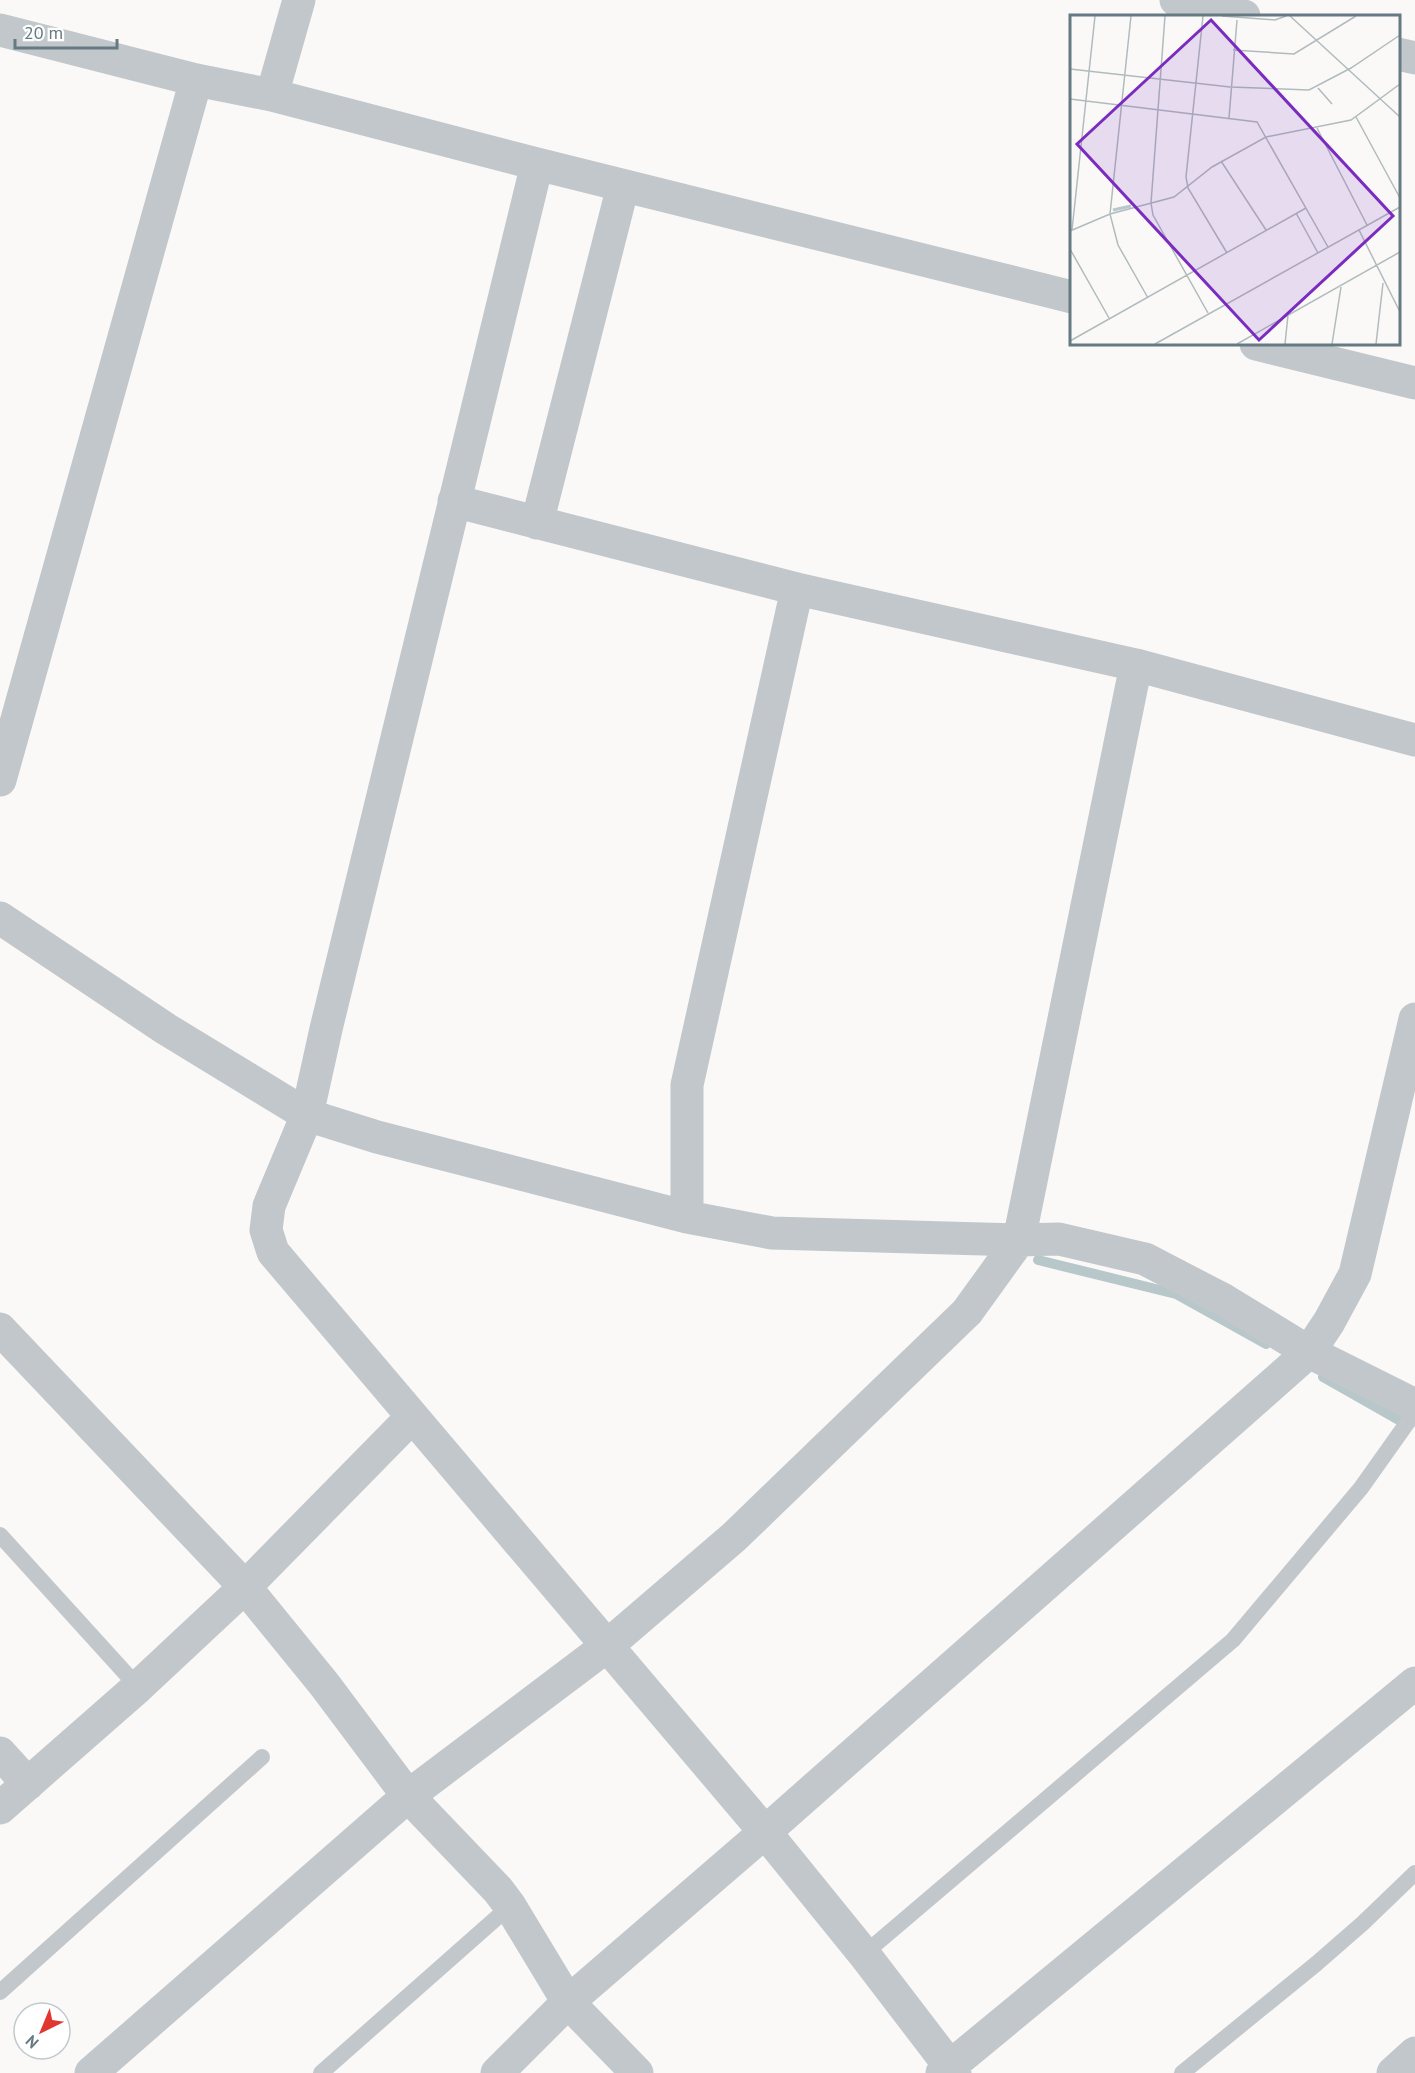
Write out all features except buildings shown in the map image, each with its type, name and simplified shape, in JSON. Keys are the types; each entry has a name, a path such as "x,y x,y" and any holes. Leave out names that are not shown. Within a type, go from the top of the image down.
{"street":[{"path":"272,95 299,0"},
{"path":"1176,0 1240,15"},
{"path":"0,30 196,80 272,95 623,186 1070,297"},
{"path":"1400,54 1415,58"},
{"path":"0,780 196,80"},
{"path":"537,164 307,1115 269,1206 266,1230 273,1252 765,1832 864,1954 949,2071 1415,1683"},
{"path":"537,523 623,186"},
{"path":"1261,345 1415,383"},
{"path":"454,501 797,589 1136,665 1415,740"},
{"path":"687,1217 687,1085 797,589"},
{"path":"91,2073 408,1796 607,1646 734,1537 967,1312 1018,1240 1136,665"},
{"path":"0,918 166,1029 307,1115 377,1137 687,1217 772,1233 1018,1240 1059,1239 1145,1259 1224,1300 1309,1352 1415,1405"},
{"path":"497,2073 568,2002 765,1832 1309,1352 1329,1322 1355,1274 1415,1018"},
{"path":"0,1329 245,1587 324,1684 408,1796 498,1890 568,2002 637,2073"},
{"path":"0,1808 138,1687 245,1587 412,1417"},
{"path":"0,1753 28,1784"},
{"path":"1393,2073 1415,2053"}],"lane":[{"path":"864,1954 1233,1640 1361,1488 1415,1412"},
{"path":"0,1535 138,1687"},
{"path":"0,1992 262,1758"},
{"path":"1182,2073 1316,1964 1415,1873"},
{"path":"321,2073 510,1906"}],"waterway":[{"path":"1038,1260 1176,1294 1266,1344"},
{"path":"1323,1377 1404,1423"}]}
